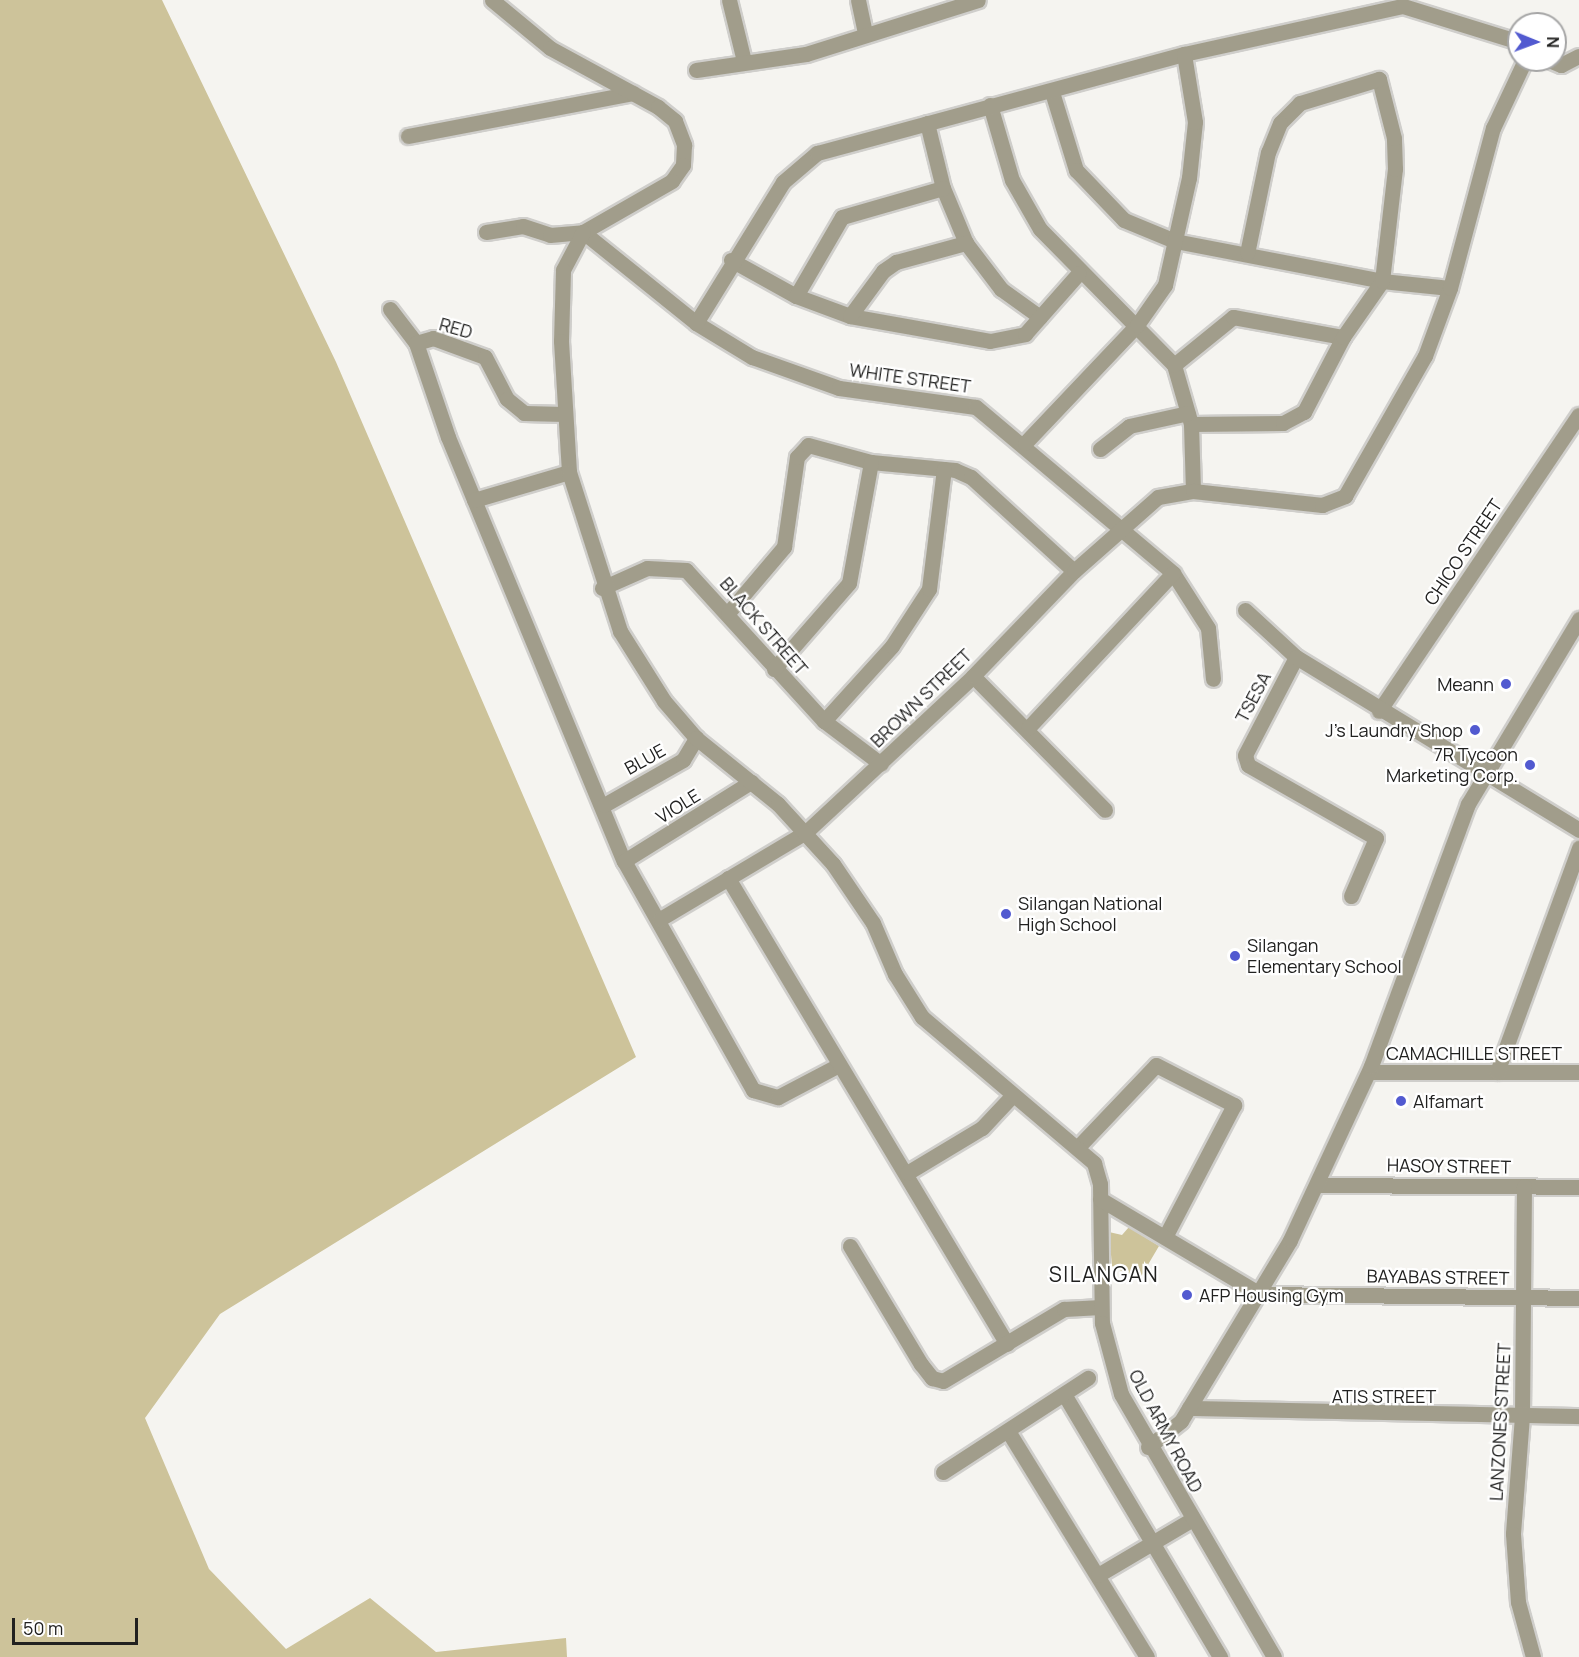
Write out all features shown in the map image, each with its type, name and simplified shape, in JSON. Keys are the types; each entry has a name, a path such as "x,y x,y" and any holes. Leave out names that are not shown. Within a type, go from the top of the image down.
{"street":[{"path":"486,232 523,226 550,236 583,232 654,194 683,165 675,121 633,93 550,48 492,0"},
{"path":"729,0 744,61"},
{"path":"858,0 865,34"},
{"path":"696,70 744,61 806,54 978,0"},
{"path":"696,323 731,260 797,166 817,153 990,105 1052,92 1184,54 1403,6 1507,38"},
{"path":"1025,443 1137,325 1165,285 1175,241 1195,122 1184,54"},
{"name":"BROWN STREET","path":"660,919 806,832 973,676 1074,571 1120,528 1158,497 1193,491 1322,505 1346,496 1425,356 1450,288 1493,128 1519,72"},
{"path":"1100,448 1129,426 1189,418 1282,423 1296,417 1314,399 1343,337 1382,281 1395,169 1394,138 1380,79 1300,103 1280,123 1268,152 1247,253"},
{"path":"1052,92 1076,170 1124,220 1175,241 1247,253 1382,281 1450,288"},
{"path":"408,136 633,93"},
{"path":"990,105 1012,180 1040,229 1079,273 1137,325 1174,365 1189,418 1193,491"},
{"path":"927,123 943,188 966,243 1001,289 1040,316"},
{"path":"796,296 842,217 943,188"},
{"name":"WHITE STREET","path":"583,232 696,323 752,357 839,388 976,407 1025,443 1173,573 1208,628 1213,679"},
{"name":"OLD ARMY ROAD","path":"583,232 563,270 564,414 569,472 602,588 640,665 696,738 806,832 856,895 922,1017 1078,1148 1098,1172 1101,1307 1111,1366 1148,1447 1274,1657"},
{"path":"850,316 883,271 896,262 966,243"},
{"path":"731,260 796,296 850,316 990,341 1024,334 1079,273"},
{"path":"390,309 416,343 474,500 604,805 624,861 660,919 753,1090 778,1096 839,1065"},
{"path":"1174,365 1233,317 1343,337"},
{"name":"RED","path":"416,343 434,338 485,357 507,399 525,414 564,414"},
{"name":"CHICO STREET","path":"1379,711 1579,415"},
{"path":"728,613 784,547 802,449 808,445 871,462 944,470 971,477 1074,571"},
{"path":"774,669 849,583 871,462"},
{"path":"824,721 892,646 929,589 944,470"},
{"path":"474,500 569,472"},
{"name":"BLACK STREET","path":"602,588 647,567 678,569 697,579 774,669 824,721 881,764"},
{"path":"1028,728 1173,573"},
{"path":"1245,610 1296,657 1379,711 1579,831"},
{"path":"1148,1447 1171,1432 1189,1408 1260,1294 1319,1185 1369,1072 1484,772 1579,619"},
{"name":"TSESA","path":"1296,657 1245,754 1248,765 1376,838 1351,896"},
{"path":"973,676 1028,728 1105,810"},
{"name":"BLUE","path":"604,805 682,760 696,738"},
{"name":"VIOLE","path":"624,861 750,782"},
{"path":"1497,1072 1579,848"},
{"path":"728,878 839,1065 907,1173 1007,1344"},
{"path":"1078,1148 1156,1065 1233,1104 1164,1237"},
{"name":"CAMACHILLE STREET","path":"1369,1072 1579,1072"},
{"path":"907,1173 982,1128 1013,1095"},
{"name":"HASOY STREET","path":"1319,1185 1579,1187"},
{"name":"LANZONES STREET","path":"1524,1186 1522,1416 1514,1534 1516,1589 1533,1657"},
{"path":"1100,1199 1260,1294"},
{"path":"850,1246 932,1378 954,1378 1064,1309 1101,1307"},
{"name":"BAYABAS STREET","path":"1260,1294 1579,1298"},
{"path":"943,1472 1088,1378"},
{"path":"1064,1394 1220,1657"},
{"name":"ATIS STREET","path":"1189,1408 1579,1416"},
{"path":"1008,1431 1148,1657"},
{"path":"1098,1575 1191,1520"}],"shaded area":[{"path":"0,0 162,0 336,362 636,1057 220,1314 145,1418 209,1569 286,1649 370,1598 436,1652 566,1638 567,1657 0,1657"},
{"path":"1129,1227 1159,1246 1139,1280 1112,1266 1109,1232 1122,1235"}],"place":[{"name":"Meann","path":"1506,684"},
{"name":"J's Laundry Shop","path":"1475,730"},
{"name":"7R Tycoon Marketing Corp.","path":"1530,765"},
{"name":"Silangan National High School","path":"1006,914"},
{"name":"Silangan Elementary School","path":"1235,956"},
{"name":"Alfamart","path":"1401,1101"},
{"name":"AFP Housing Gym","path":"1187,1295"}],"district":[{"name":"SILANGAN","path":"1104,1274"}]}
